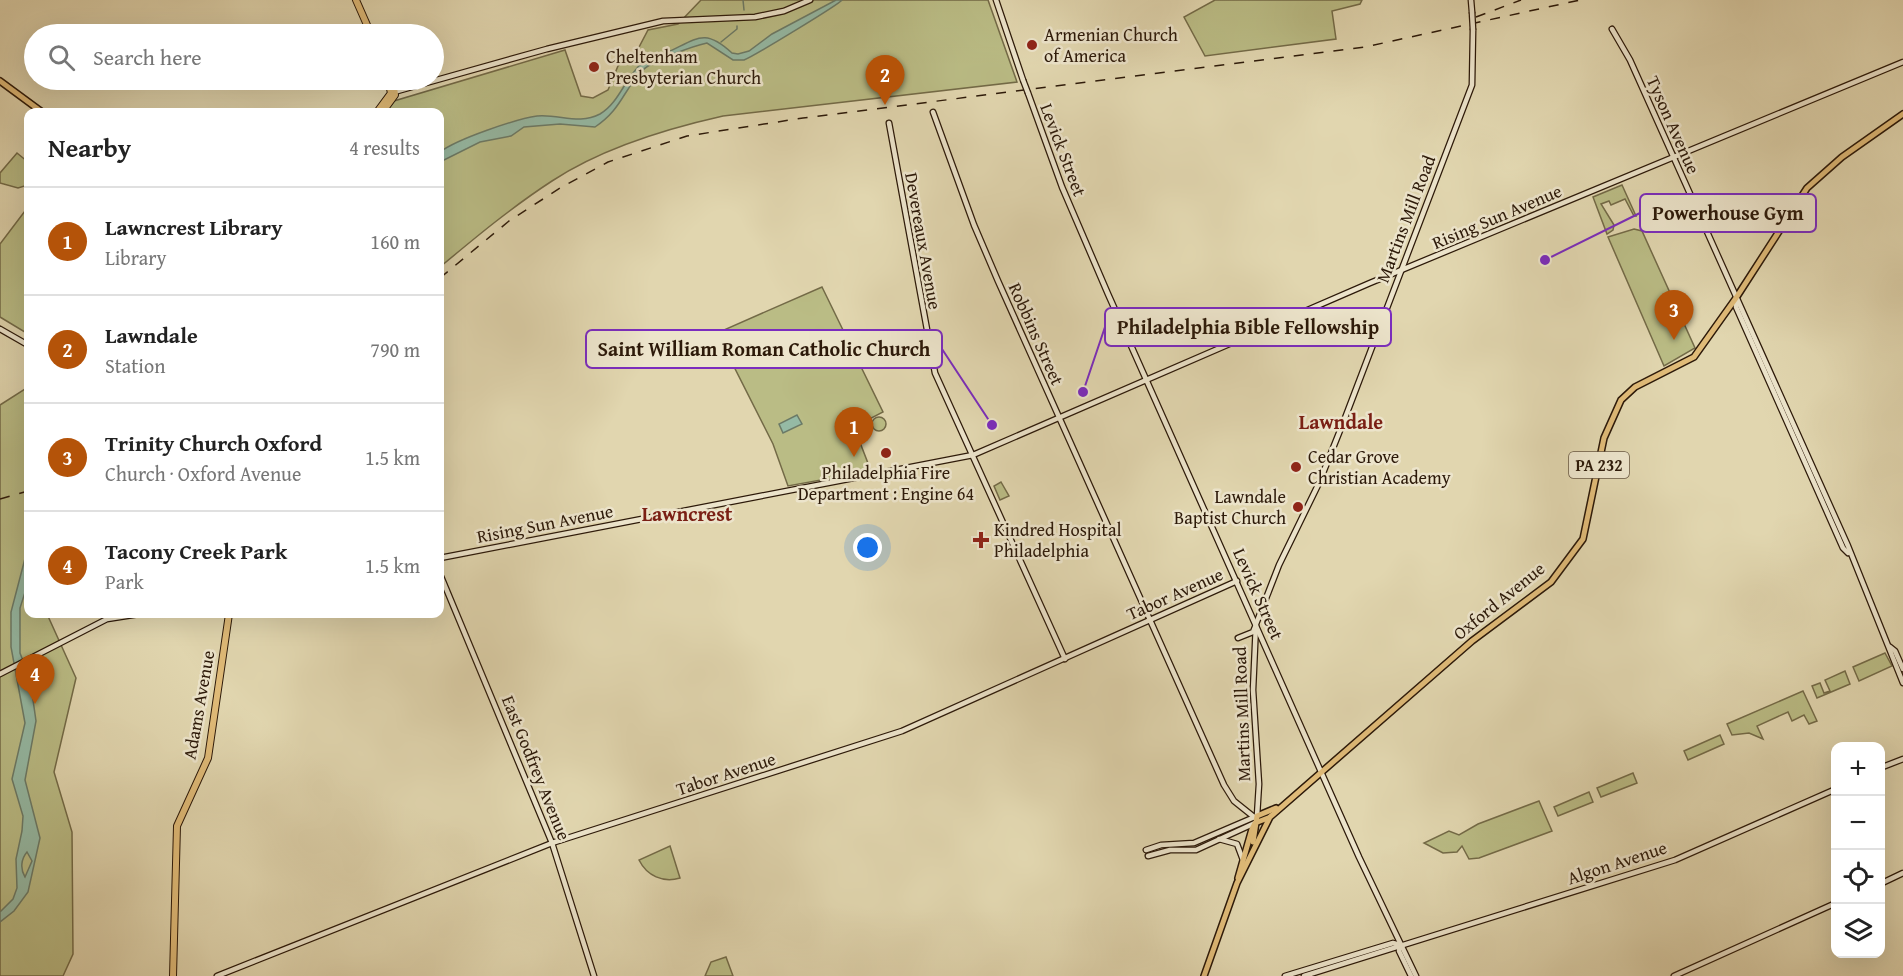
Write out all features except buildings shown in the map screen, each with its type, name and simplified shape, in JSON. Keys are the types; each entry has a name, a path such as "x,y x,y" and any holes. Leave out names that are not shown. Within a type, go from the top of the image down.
{"highway":[{"path":"356,0 367,24"},
{"path":"380,108 393,92"},
{"path":"384,108 393,92"},
{"name":"Adams Avenue","path":"173,976 177,826 208,758 228,618"}],"main road":[{"path":"0,81 35,108"},
{"name":"Oxford Avenue","path":"1237,883 1270,817 1278,808 1323,772 1472,641 1551,582 1583,539 1604,438 1621,400 1635,387 1694,357 1736,298 1807,188 1842,157 1903,114"},
{"name":"Oxford Avenue","path":"1205,976 1237,883 1255,819 1278,808"},
{"name":"Oxford Avenue","path":"1255,819 1270,817"},
{"name":"Martins Mill Road","path":"1249,856 1255,819"}],"street":[{"path":"444,78 667,20 755,17 784,11 810,0"},
{"name":"Levick Street","path":"996,0 1062,187 1413,976"},
{"name":"Martins Mill Road","path":"1255,819 1259,784 1253,690 1256,624 1280,563 1319,483 1472,86 1471,0"},
{"name":"Tyson Avenue","path":"1612,29 1630,60 1736,298 1736,308 1848,546 1849,555 1890,647 1890,654 1903,683"},
{"name":"Rising Sun Avenue","path":"444,557 973,455 1401,271 1903,62"},
{"path":"393,92 401,90"},
{"name":"Robbins Street","path":"933,112 974,225 1226,790 1255,819"},
{"name":"Devereaux Avenue","path":"889,123 935,373 1065,659"},
{"path":"0,329 24,343"},
{"name":"Tabor Avenue","path":"217,976 552,843 887,737 1237,581"},
{"name":"East Godfrey Avenue","path":"444,584 552,843 594,976"},
{"path":"0,674 107,619 113,618"},
{"path":"1238,638 1253,632 1256,624"},
{"name":"Tyson Avenue","path":"1890,647 1895,651 1903,669"},
{"path":"1885,766 1903,759"},
{"name":"Algon Avenue","path":"1304,976 1675,860 1831,791"},
{"path":"1148,856 1162,852 1196,850 1255,819"},
{"path":"1146,850 1161,844 1194,843 1255,819"},
{"path":"1219,839 1237,844 1241,849 1243,861"},
{"path":"1885,882 1903,873"},
{"path":"1674,976 1834,904"},
{"name":"Algon Avenue","path":"1284,976 1393,943 1400,945"}],"shaded area":[{"path":"701,0 988,0 1017,82 723,116 634,141 571,169 552,181 508,212 444,264 444,108 388,108 394,101 431,90 444,90 444,86 565,50 581,96 593,98 608,90 618,66 638,49 648,30 678,24"},
{"path":"836,0 842,0 744,60 733,60 707,43 655,62 636,77 617,106 595,127 560,124 524,127 511,136 480,142 444,160 444,150 448,147 515,121 537,116 585,119 600,114 613,103 643,62 694,40 708,38 715,40 732,53 738,54 749,51 772,34"},
{"path":"1215,0 1362,0 1360,4 1332,11 1336,39 1205,56 1184,17"},
{"path":"17,153 24,159 24,186 18,188 0,183 0,173"},
{"path":"1622,185 1636,216 1625,199 1611,205 1609,201 1601,204 1614,225 1613,230 1607,234 1593,197"},
{"path":"24,212 24,332 0,317 0,244"},
{"path":"1634,229 1642,231 1695,348 1664,366 1608,237"},
{"path":"822,287 883,412 854,427 871,471 788,486 773,444 717,333"},
{"path":"24,390 24,618 49,618 76,678 54,772 72,832 73,954 63,976 0,976 0,405"},
{"path":"797,415 802,424 783,433 779,424"},
{"path":"879,417 884,419 886,424 884,429 879,431 874,429 872,424 874,419"},
{"path":"1001,482 1009,496 1000,500 994,486"},
{"path":"24,562 24,596 20,608 20,653 30,679 36,721 25,780 40,838 28,892 14,911 0,922 0,912 13,899 17,888 16,859 23,816 12,779 25,723 11,647 11,612","holes":["27,852 32,861 25,877 22,864"]},
{"path":"1885,653 1892,666 1859,681 1853,667"},
{"path":"1845,671 1850,684 1817,698 1812,686 1820,683 1824,693 1830,691 1825,680"},
{"path":"1803,691 1817,721 1809,724 1804,715 1792,721 1788,712 1757,726 1763,739 1749,733 1732,735 1727,724"},
{"path":"1720,735 1724,744 1688,760 1684,751"},
{"path":"1633,773 1637,783 1601,797 1597,788"},
{"path":"1589,792 1593,802 1558,816 1554,807"},
{"path":"1539,801 1552,831 1479,858 1469,859 1462,846 1457,852 1443,853 1424,843 1449,831 1459,835 1478,824"},
{"path":"670,846 680,878 662,879 651,874 642,866 639,860"},
{"path":"726,957 733,976 705,976 711,962"}],"waterway":[{"path":"743,0 744,10"},
{"path":"721,42 737,29 737,26"}],"railway":[{"path":"1476,17 1521,0"},
{"path":"444,275 509,221 560,188 608,162 687,136 803,118 1365,47 1580,0"},
{"path":"0,499 24,492"}],"place":[{"name":"Armenian Church of America","path":"1032,45"},
{"name":"Cheltenham Presbyterian Church","path":"594,67"},
{"name":"Lawndale","path":"885,105"},
{"name":"Powerhouse Gym","path":"1545,260"},
{"name":"Trinity Church Oxford","path":"1674,340"},
{"name":"Philadelphia Bible Fellowship","path":"1083,392"},
{"name":"Saint William Roman Catholic Church","path":"992,425"},
{"name":"Philadelphia Fire Department : Engine 64","path":"886,453"},
{"name":"Lawncrest Library","path":"854,457"},
{"name":"Cedar Grove Christian Academy","path":"1296,467"},
{"name":"Lawndale Baptist Church","path":"1298,507"},
{"name":"Kindred Hospital Philadelphia","path":"981,540"},
{"name":"Tacony Creek Park","path":"35,704"}],"district":[{"name":"Lawndale","path":"1341,422"},
{"name":"Lawncrest","path":"687,514"}]}
